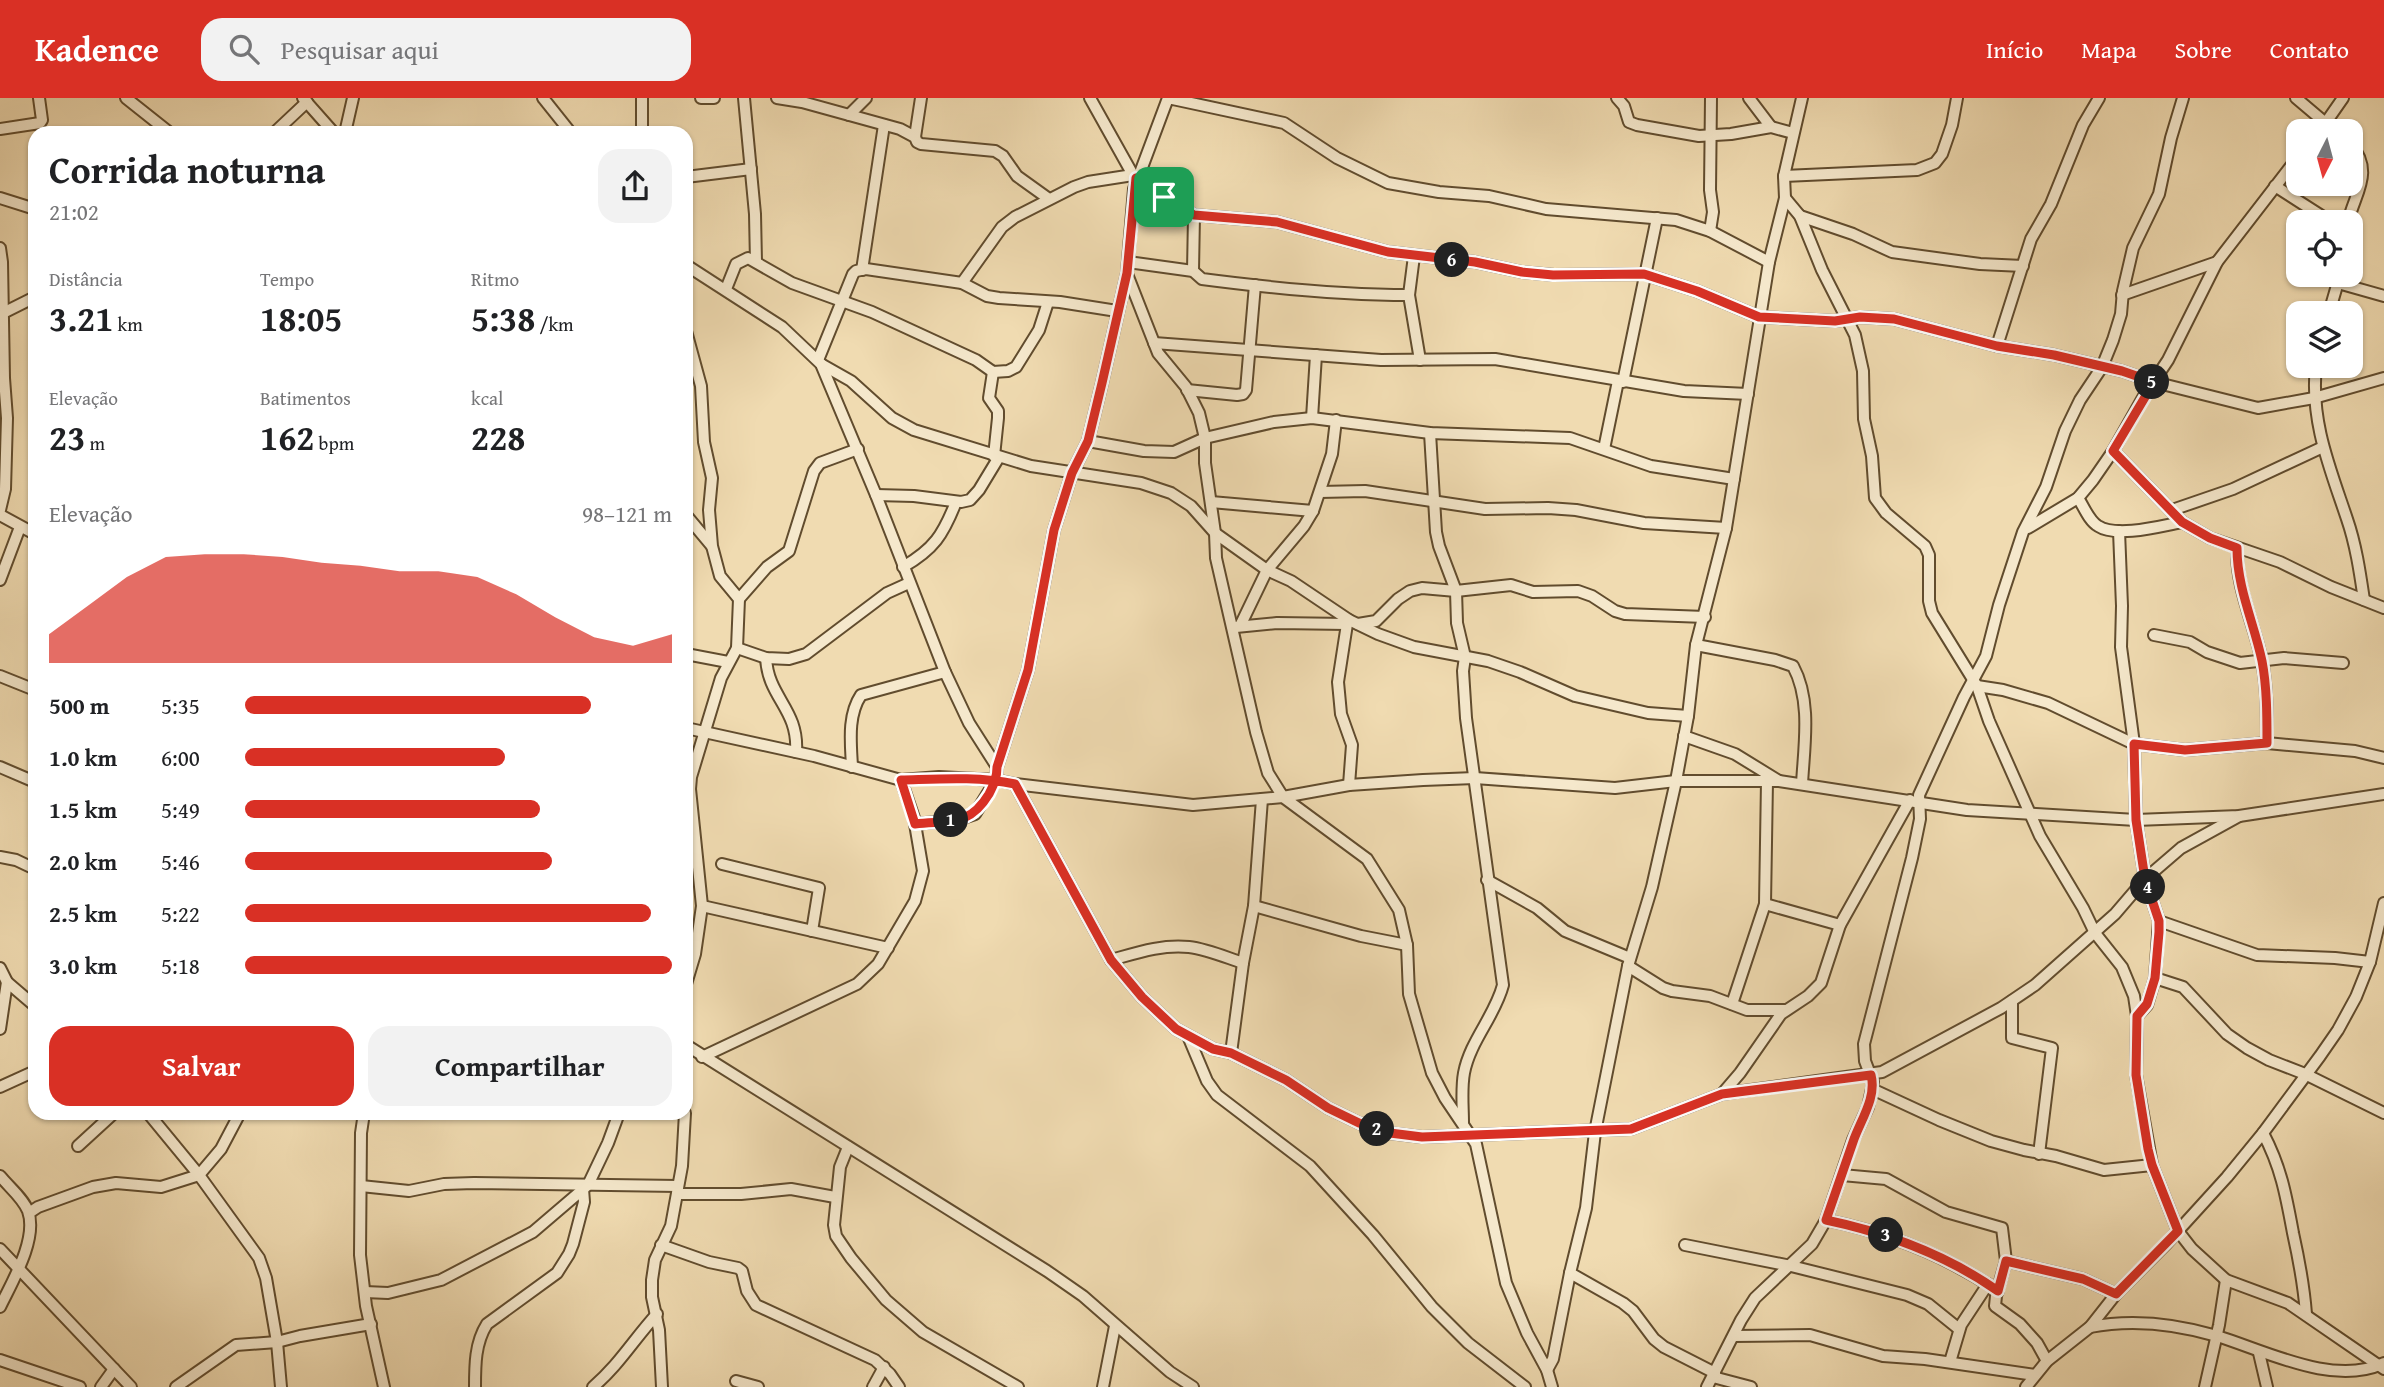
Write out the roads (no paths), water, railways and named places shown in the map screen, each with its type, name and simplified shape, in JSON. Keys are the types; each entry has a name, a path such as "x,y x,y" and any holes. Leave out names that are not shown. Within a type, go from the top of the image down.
{"street":[{"path":"0,129 40,123 42,120 39,98"},
{"path":"126,98 161,126"},
{"path":"347,126 353,98"},
{"path":"543,98 565,126"},
{"path":"642,98 642,126"},
{"path":"701,98 714,98"},
{"path":"744,98 756,262"},
{"path":"777,98 803,100 900,129 915,137"},
{"path":"849,115 866,98"},
{"path":"921,98 915,137 917,142 995,151 1003,156 1017,176 1049,199"},
{"path":"1090,98 1135,177 1194,215 1277,222 1359,245 1414,256 1475,262 1522,272 1553,275 1644,274 1697,291 1759,317 1894,319 1997,346 2054,355 2258,408 2314,398 2384,379"},
{"path":"915,824 957,820 975,814 996,780 997,767 1028,670 1054,530 1072,473 1088,441 1127,268 1135,177 1168,98 1284,123 1372,177 1402,187 1489,196 1559,211 1676,220 1710,230 1769,262"},
{"path":"1616,98 1624,106 1629,122 1676,132 1711,136 1771,127 1793,134"},
{"path":"1710,230 1713,212 1710,190 1711,98"},
{"path":"1749,98 1771,127"},
{"path":"1547,1370 1553,1359 1586,1208 1595,1132 1629,962 1652,887 1676,781 1688,716 1696,645 1726,528 1759,317 1785,198 1784,176 1802,98"},
{"path":"1784,176 1917,170 1936,163 1947,141 1957,98"},
{"path":"1997,346 2031,239 2044,220 2083,125 2099,98"},
{"path":"1722,1094 1786,1010 1808,996 1821,983 1840,925 1895,829 1919,794 1975,682 1986,656 1999,605 2023,532 2046,487 2065,431 2080,400 2102,367 2121,314 2122,295 2133,248 2159,194 2183,98"},
{"path":"2296,98 2317,119"},
{"path":"2332,119 2343,98"},
{"path":"281,126 305,100 328,126"},
{"path":"862,270 884,125"},
{"path":"693,176 751,169"},
{"path":"2023,532 2035,522 2078,498 2113,451 2168,360 2217,262 2286,172"},
{"path":"962,283 1002,228 1015,217 1088,182 1135,177"},
{"path":"2275,186 2312,210"},
{"path":"1785,198 1800,216 1822,270 1855,335 1863,371 1864,419 1872,456 1875,498 1886,513 1925,546 1929,555 1932,613 1975,682 1999,747 2040,836 2095,933 2122,967 2134,996 2137,1016 2136,1075 2152,1165 2178,1231 2192,1249 2226,1280 2274,1297 2306,1314 2383,1366"},
{"path":"0,200 28,207"},
{"path":"1193,271 1194,215"},
{"path":"1800,216 1853,234 1892,252 1991,265 2023,266"},
{"path":"1604,449 1657,218"},
{"path":"0,248 4,378 8,418 5,489 0,512 28,531"},
{"path":"1414,256 1409,295 1420,360"},
{"path":"726,289 736,264 748,258 792,283 842,300 976,360 993,372 1008,371 1016,367 1039,330 1048,302"},
{"path":"2122,295 2217,262"},
{"path":"1127,268 1193,271 1202,279 1255,285 1360,295 1409,295"},
{"path":"1127,268 1158,353 1187,390 1199,413 1205,438 1205,463 1216,558 1237,626 1268,773 1283,796 1367,859 1399,911 1407,945 1409,993 1432,1073 1478,1152 1506,1283 1527,1333 1547,1370 1552,1387"},
{"path":"693,269 782,327 820,362 914,430 996,457 1072,473 1141,483 1171,493 1191,506 1215,533 1267,570 1310,593 1351,622 1378,634 1414,647 1488,662 1520,672 1575,696 1648,713 1688,716"},
{"path":"997,767 969,723 945,672 858,449 820,362 853,274 862,270 962,283 987,296 999,298 1117,311"},
{"path":"1187,390 1243,394 1246,390 1255,285"},
{"path":"2360,287 2384,296"},
{"path":"3,313 28,300"},
{"path":"1154,343 1381,360 1495,359 1684,391 1748,394"},
{"path":"1312,418 1316,355"},
{"path":"693,359 701,386 704,442 712,478 709,510 712,546 720,576 738,599 737,648 728,662 693,770"},
{"path":"876,495 914,496 956,502 970,500 979,490 996,457 998,411 989,398 993,372"},
{"path":"2315,378 2314,398 2323,447 2348,522 2364,600"},
{"path":"1088,441 1144,451 1174,452 1205,438 1274,422 1312,418 1430,433 1570,438 1651,466 1734,479"},
{"path":"1237,626 1267,570 1304,526 1312,511 1332,454 1336,420"},
{"path":"1430,433 1433,503 1439,546 1456,591 1457,623 1465,657 1463,671 1466,718 1503,985 1500,998 1489,1016 1464,1073 1463,1123"},
{"path":"2172,510 2233,489 2323,447"},
{"path":"738,599 767,567 789,551 814,471 820,463 858,449"},
{"path":"2113,451 2182,522 2210,538 2280,562 2331,587 2384,608"},
{"path":"1320,492 1365,491 1485,509 1576,510 1644,523 1726,528"},
{"path":"2078,498 2094,524 2107,530 2119,531 2182,522"},
{"path":"903,567 924,555 935,544 947,526 956,502"},
{"path":"1211,502 1312,511"},
{"path":"693,523 712,546"},
{"path":"0,580 20,527"},
{"path":"2119,531 2122,606 2120,647 2134,744 2136,820 2145,879 2159,921 2155,978 2147,1004 2137,1016"},
{"path":"2237,548 2238,569 2248,618 2262,661 2267,743"},
{"path":"737,648 766,658 789,659 806,654 887,593 909,583"},
{"path":"1237,626 1376,621 1398,598 1410,590 1422,588 1456,591 1511,585 1533,592 1578,591 1625,614 1705,617"},
{"path":"1349,785 1352,745 1341,715 1338,681 1351,622"},
{"path":"2154,635 2190,642 2228,661 2246,664 2284,658 2343,663"},
{"path":"1696,645 1793,666 1801,684 1805,714 1802,784"},
{"path":"693,655 728,662"},
{"path":"766,658 772,686 793,723 796,752"},
{"path":"852,767 851,730 855,704 861,695 945,672"},
{"path":"0,676 28,687"},
{"path":"1975,682 2048,703 2134,744 2185,750 2267,743 2355,751 2384,758"},
{"path":"693,730 796,752 901,780 996,780 1192,805 1262,799 1349,785 1475,778 1615,788 1676,781 1773,781 1967,810 2136,820 2239,816 2384,794"},
{"path":"1684,736 1735,754 1773,781"},
{"path":"0,767 28,779"},
{"path":"702,1057 857,984 878,964 915,901 922,881 923,871 915,824 901,780"},
{"path":"1732,1004 1765,904 1773,781"},
{"path":"1015,784 1111,960 1142,997 1176,1029 1213,1049 1231,1053 1286,1080 1328,1108 1359,1123 1390,1133 1422,1137 1631,1129 1722,1094 1882,1072 2012,1001 2035,985 2095,933 2145,879 2181,848 2239,816"},
{"path":"1231,1053 1243,963 1255,906 1262,799"},
{"path":"1712,1379 1755,1298 1812,1244 1826,1220 1853,1140 1868,1107 1872,1089 1864,1044 1920,819 1914,802"},
{"path":"693,820 702,906 693,961"},
{"path":"0,857 28,866"},
{"path":"722,864 819,888 812,931"},
{"path":"693,870 698,872"},
{"path":"1487,880 1537,908 1577,938 1629,962 1663,988 1710,996 1747,1010 1786,1010"},
{"path":"2026,1387 2047,1360 2090,1327 2116,1294 2178,1231 2263,1133 2338,1030 2356,997 2370,962 2384,903"},
{"path":"1765,904 1840,925"},
{"path":"702,906 888,947"},
{"path":"1255,906 1361,936 1407,945"},
{"path":"2159,921 2258,955 2370,962"},
{"path":"1111,960 1144,951 1189,947 1243,963"},
{"path":"0,968 7,982 28,1000"},
{"path":"2155,978 2183,987 2227,1034 2247,1048 2384,1113"},
{"path":"0,1030 7,982"},
{"path":"2012,1001 2012,1038 2052,1048 2039,1154"},
{"path":"1188,1036 1217,1095 1310,1166 1374,1235 1432,1307 1459,1334 1525,1387"},
{"path":"1199,1063 1213,1049"},
{"path":"693,1050 1047,1270 1083,1296 1170,1372 1194,1387"},
{"path":"0,1087 28,1074"},
{"path":"1872,1089 1915,1110 1992,1141 2039,1154 2105,1170 2152,1165"},
{"path":"78,1146 106,1120"},
{"path":"154,1120 199,1175 259,1258 267,1278 281,1387"},
{"path":"29,1213 38,1207 93,1187 116,1183 161,1187 199,1175 221,1149 236,1120"},
{"path":"363,1120 360,1255 384,1387"},
{"path":"365,1293 388,1293 441,1280 533,1232 585,1187 608,1143 616,1120"},
{"path":"662,1387 652,1280 655,1260 671,1226 685,1120"},
{"path":"2263,1133 2283,1181 2301,1267 2306,1314"},
{"path":"848,1147 840,1167 834,1225 836,1236 850,1258 886,1300 931,1338 1018,1387"},
{"path":"1842,1175 1886,1179 1946,1212 2002,1228 2006,1261 1994,1301 1996,1306 2020,1324 2037,1343 2047,1360"},
{"path":"0,1176 22,1200 29,1213 29,1235 18,1268 0,1307"},
{"path":"361,1186 409,1191 444,1184 474,1183 741,1194 790,1189 835,1197"},
{"path":"475,1387 480,1335 487,1324 557,1273 573,1244 584,1202 585,1187"},
{"path":"1826,1220 1904,1241 1942,1257 1998,1291"},
{"path":"661,1245 709,1262 738,1268 742,1271 747,1291 756,1305 875,1360 899,1387"},
{"path":"1685,1245 1791,1266 1907,1295 1928,1304 1959,1329"},
{"path":"0,1249 131,1387"},
{"path":"2006,1261 2083,1279 2116,1294"},
{"path":"1570,1273 1623,1303 1633,1311 1654,1339 1712,1379 1751,1387"},
{"path":"2205,1387 2226,1280"},
{"path":"1950,1362 1959,1329 1987,1283"},
{"path":"593,1387 612,1371 639,1333 657,1314"},
{"path":"2090,1327 2147,1323 2217,1336 2296,1367 2345,1382 2383,1366"},
{"path":"176,1387 231,1347 244,1343 277,1342 300,1335 371,1324"},
{"path":"1104,1387 1115,1326"},
{"path":"1734,1336 1811,1335 1883,1356 1950,1362 2035,1375"},
{"path":"2259,1353 2266,1387"},
{"path":"0,1360 80,1387"},
{"path":"873,1387 884,1367"},
{"path":"101,1387 114,1369"},
{"path":"736,1381 758,1387"}]}
